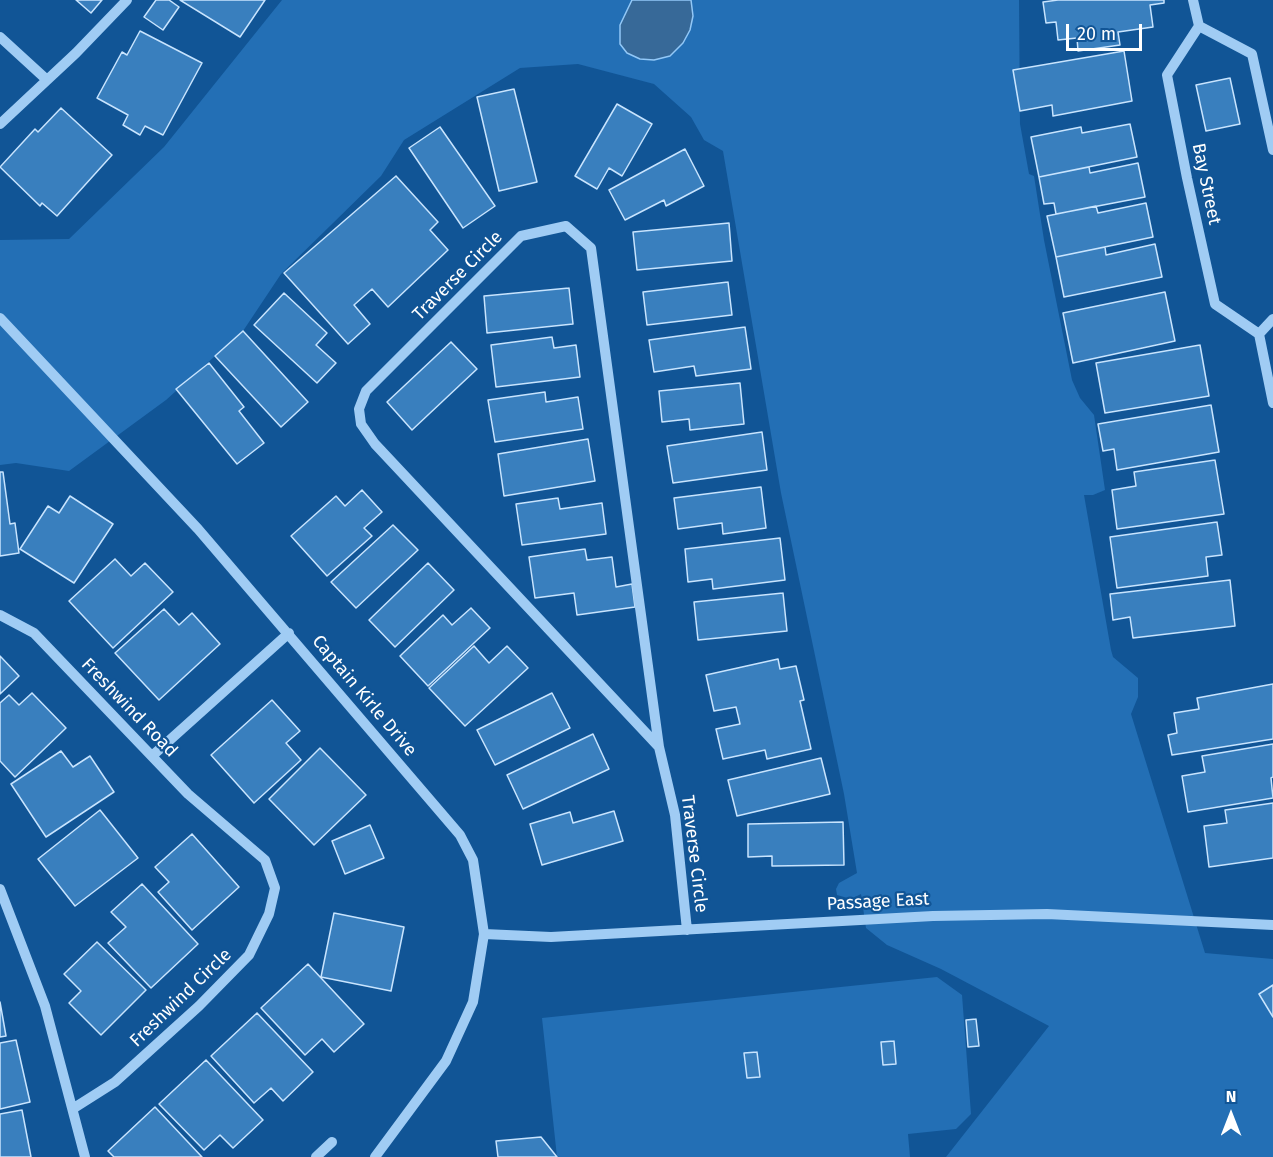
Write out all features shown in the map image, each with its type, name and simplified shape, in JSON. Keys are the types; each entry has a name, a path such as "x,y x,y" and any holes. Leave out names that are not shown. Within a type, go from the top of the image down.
{"street":[{"path":"0,124 127,0"},
{"path":"1193,0 1198,26 1252,54 1273,150"},
{"name":"Bay Street","path":"1198,26 1167,75 1178,132 1215,304 1259,334"},
{"path":"0,37 47,80"},
{"name":"Traverse Circle","path":"658,747 375,444 361,424 359,409 366,392 521,236 566,226 591,248 658,747 675,815 687,930"},
{"name":"Captain Kirle Drive","path":"0,318 198,529 289,633 460,835 473,860 480,890 484,933 473,1002 446,1061 375,1157"},
{"path":"1273,320 1259,334 1273,403"},
{"name":"Freshwind Road","path":"0,615 34,633 188,794 231,830"},
{"path":"152,756 289,633"},
{"name":"Freshwind Circle","path":"74,1108 115,1082 199,1006 249,956 269,915 275,888 265,860 231,830"},
{"path":"0,889 45,1006 74,1108 85,1157"},
{"name":"Passage East","path":"484,933 551,937 933,916 1047,914 1273,925"},
{"path":"316,1157 332,1142"}],"shaded area":[{"path":"282,0 1019,0 1020,124 1029,174 1034,176 1044,240 1072,380 1080,398 1094,415 1105,490 1093,495 1084,495 1111,650 1113,657 1138,678 1138,697 1131,714 1205,953 1273,959 1273,1157 946,1157 1049,1026 941,969 887,945 866,928 861,894 851,899 837,895 836,889 839,883 857,873 844,794 781,493 723,151 704,140 691,117 654,84 578,64 520,68 404,140 381,176 281,274 243,331 166,400 69,471 16,463 0,465 0,240 69,239 164,147"},
{"path":"632,0 691,0 693,16 690,30 683,43 670,56 654,60 640,59 627,53 620,44 620,25"},
{"path":"937,977 962,995 971,1114 956,1129 908,1134 910,1157 557,1157 542,1018"}],"building":[{"path":"76,0 102,0 91,13"},
{"path":"156,0 169,0 179,7 163,30 144,17"},
{"path":"180,0 265,0 240,37"},
{"path":"1164,0 1164,3 1150,5 1153,27 1118,32 1120,45 1078,51 1077,38 1058,40 1056,22 1046,23 1043,2"},
{"path":"140,31 202,63 163,135 145,126 140,135 123,125 128,115 97,98 122,52 127,55"},
{"path":"1124,51 1132,101 1053,116 1052,105 1020,111 1013,70"},
{"path":"1230,78 1240,124 1206,131 1196,85"},
{"path":"514,89 537,182 499,191 477,97"},
{"path":"617,104 652,124 622,176 609,168 597,189 575,176"},
{"path":"61,108 112,155 57,216 42,203 40,206 0,167 35,129 38,132"},
{"path":"1130,124 1137,157 1039,177 1031,137 1081,127 1082,133"},
{"path":"440,127 495,206 463,228 409,148"},
{"path":"685,149 704,186 666,206 664,200 625,220 609,190"},
{"path":"1138,163 1145,197 1056,214 1054,203 1044,204 1039,177 1089,167 1090,173"},
{"path":"396,176 438,222 430,230 448,250 388,307 372,289 354,305 370,324 348,344 284,273"},
{"path":"1146,203 1153,237 1056,257 1047,216 1096,206 1098,213"},
{"path":"729,223 732,261 637,270 633,232"},
{"path":"1155,244 1162,277 1064,297 1056,257 1105,247 1106,255"},
{"path":"728,282 732,315 647,325 643,292"},
{"path":"569,288 573,324 487,333 484,296"},
{"path":"1165,292 1175,341 1073,363 1063,313"},
{"path":"284,293 327,333 316,345 336,363 317,383 254,325"},
{"path":"745,327 751,369 696,376 694,366 654,372 649,340"},
{"path":"243,331 308,402 281,427 215,356"},
{"path":"552,337 554,348 576,345 580,377 496,387 491,345"},
{"path":"451,342 477,369 412,430 387,402"},
{"path":"1200,345 1209,396 1105,413 1096,363"},
{"path":"209,363 244,407 239,411 264,443 237,464 176,389"},
{"path":"740,383 744,424 690,430 689,419 662,422 659,391"},
{"path":"545,392 546,402 578,397 583,429 495,442 488,400"},
{"path":"1211,405 1219,452 1117,470 1114,449 1103,451 1098,424"},
{"path":"762,432 767,470 673,483 667,446"},
{"path":"588,439 595,481 504,496 498,454"},
{"path":"1215,460 1224,514 1117,529 1112,490 1136,486 1134,472"},
{"path":"0,472 3,472 10,524 15,523 19,553 0,556"},
{"path":"761,487 766,528 723,534 722,523 678,529 674,498"},
{"path":"362,490 382,512 364,528 372,536 327,576 291,536 336,496 345,506"},
{"path":"70,496 113,524 74,583 20,549 48,506 59,513"},
{"path":"558,498 560,509 602,503 606,534 522,545 516,504"},
{"path":"1217,522 1222,555 1206,557 1208,576 1117,588 1110,537"},
{"path":"393,525 418,550 356,608 331,582"},
{"path":"780,538 785,580 713,589 712,579 688,582 685,549"},
{"path":"585,549 587,560 612,557 616,587 632,584 635,607 577,615 574,593 535,598 529,557"},
{"path":"115,559 131,576 145,563 173,592 113,648 69,601"},
{"path":"428,563 454,590 395,647 369,620"},
{"path":"1230,580 1235,626 1133,638 1130,617 1113,620 1110,594"},
{"path":"783,593 787,631 698,640 694,602"},
{"path":"471,608 490,628 428,686 400,656 443,615 452,625"},
{"path":"164,609 179,625 192,613 220,644 159,700 115,653"},
{"path":"474,646 489,663 507,646 528,668 465,726 429,688"},
{"path":"0,656 19,676 0,694"},
{"path":"778,659 780,669 796,666 804,700 800,701 811,749 767,759 765,750 723,759 716,729 740,724 736,707 714,711 706,675"},
{"path":"1273,684 1273,739 1172,755 1168,735 1177,733 1174,713 1199,709 1197,698"},
{"path":"32,693 66,728 15,777 0,761 0,703 9,695 19,705"},
{"path":"552,693 570,728 495,765 477,730"},
{"path":"272,700 300,731 286,743 301,760 254,803 211,755"},
{"path":"593,734 609,769 523,809 507,775"},
{"path":"1273,744 1273,777 1271,778 1273,798 1188,812 1182,776 1205,772 1202,756"},
{"path":"320,748 366,795 314,845 269,799"},
{"path":"61,751 73,767 90,756 114,792 46,837 11,784"},
{"path":"821,758 830,794 737,816 728,780"},
{"path":"1273,803 1273,858 1209,867 1204,826 1227,823 1225,810"},
{"path":"100,810 138,858 75,906 38,859"},
{"path":"614,811 623,841 542,865 530,824 570,812 573,823"},
{"path":"843,822 844,865 772,866 772,856 748,857 748,824"},
{"path":"370,825 384,858 345,874 332,841"},
{"path":"192,834 239,887 192,930 158,892 169,882 155,867"},
{"path":"142,884 198,944 151,988 108,943 126,927 111,912"},
{"path":"334,913 404,927 391,991 321,977"},
{"path":"97,942 146,990 101,1035 69,1003 81,991 64,974"},
{"path":"308,964 364,1024 334,1052 322,1039 305,1055 261,1008"},
{"path":"1273,985 1273,1017 1259,994"},
{"path":"0,1002 6,1036 0,1037"},
{"path":"257,1013 313,1072 283,1101 271,1088 254,1103 211,1056"},
{"path":"976,1019 979,1046 968,1047 966,1020"},
{"path":"16,1040 30,1102 0,1109 0,1043"},
{"path":"894,1041 896,1064 883,1065 881,1042"},
{"path":"757,1052 760,1077 747,1078 744,1053"},
{"path":"206,1060 263,1120 233,1148 220,1135 204,1150 159,1104"},
{"path":"155,1107 202,1157 114,1157 108,1151"},
{"path":"22,1110 31,1157 0,1157 0,1114"},
{"path":"541,1137 557,1157 498,1157 496,1141"}]}
